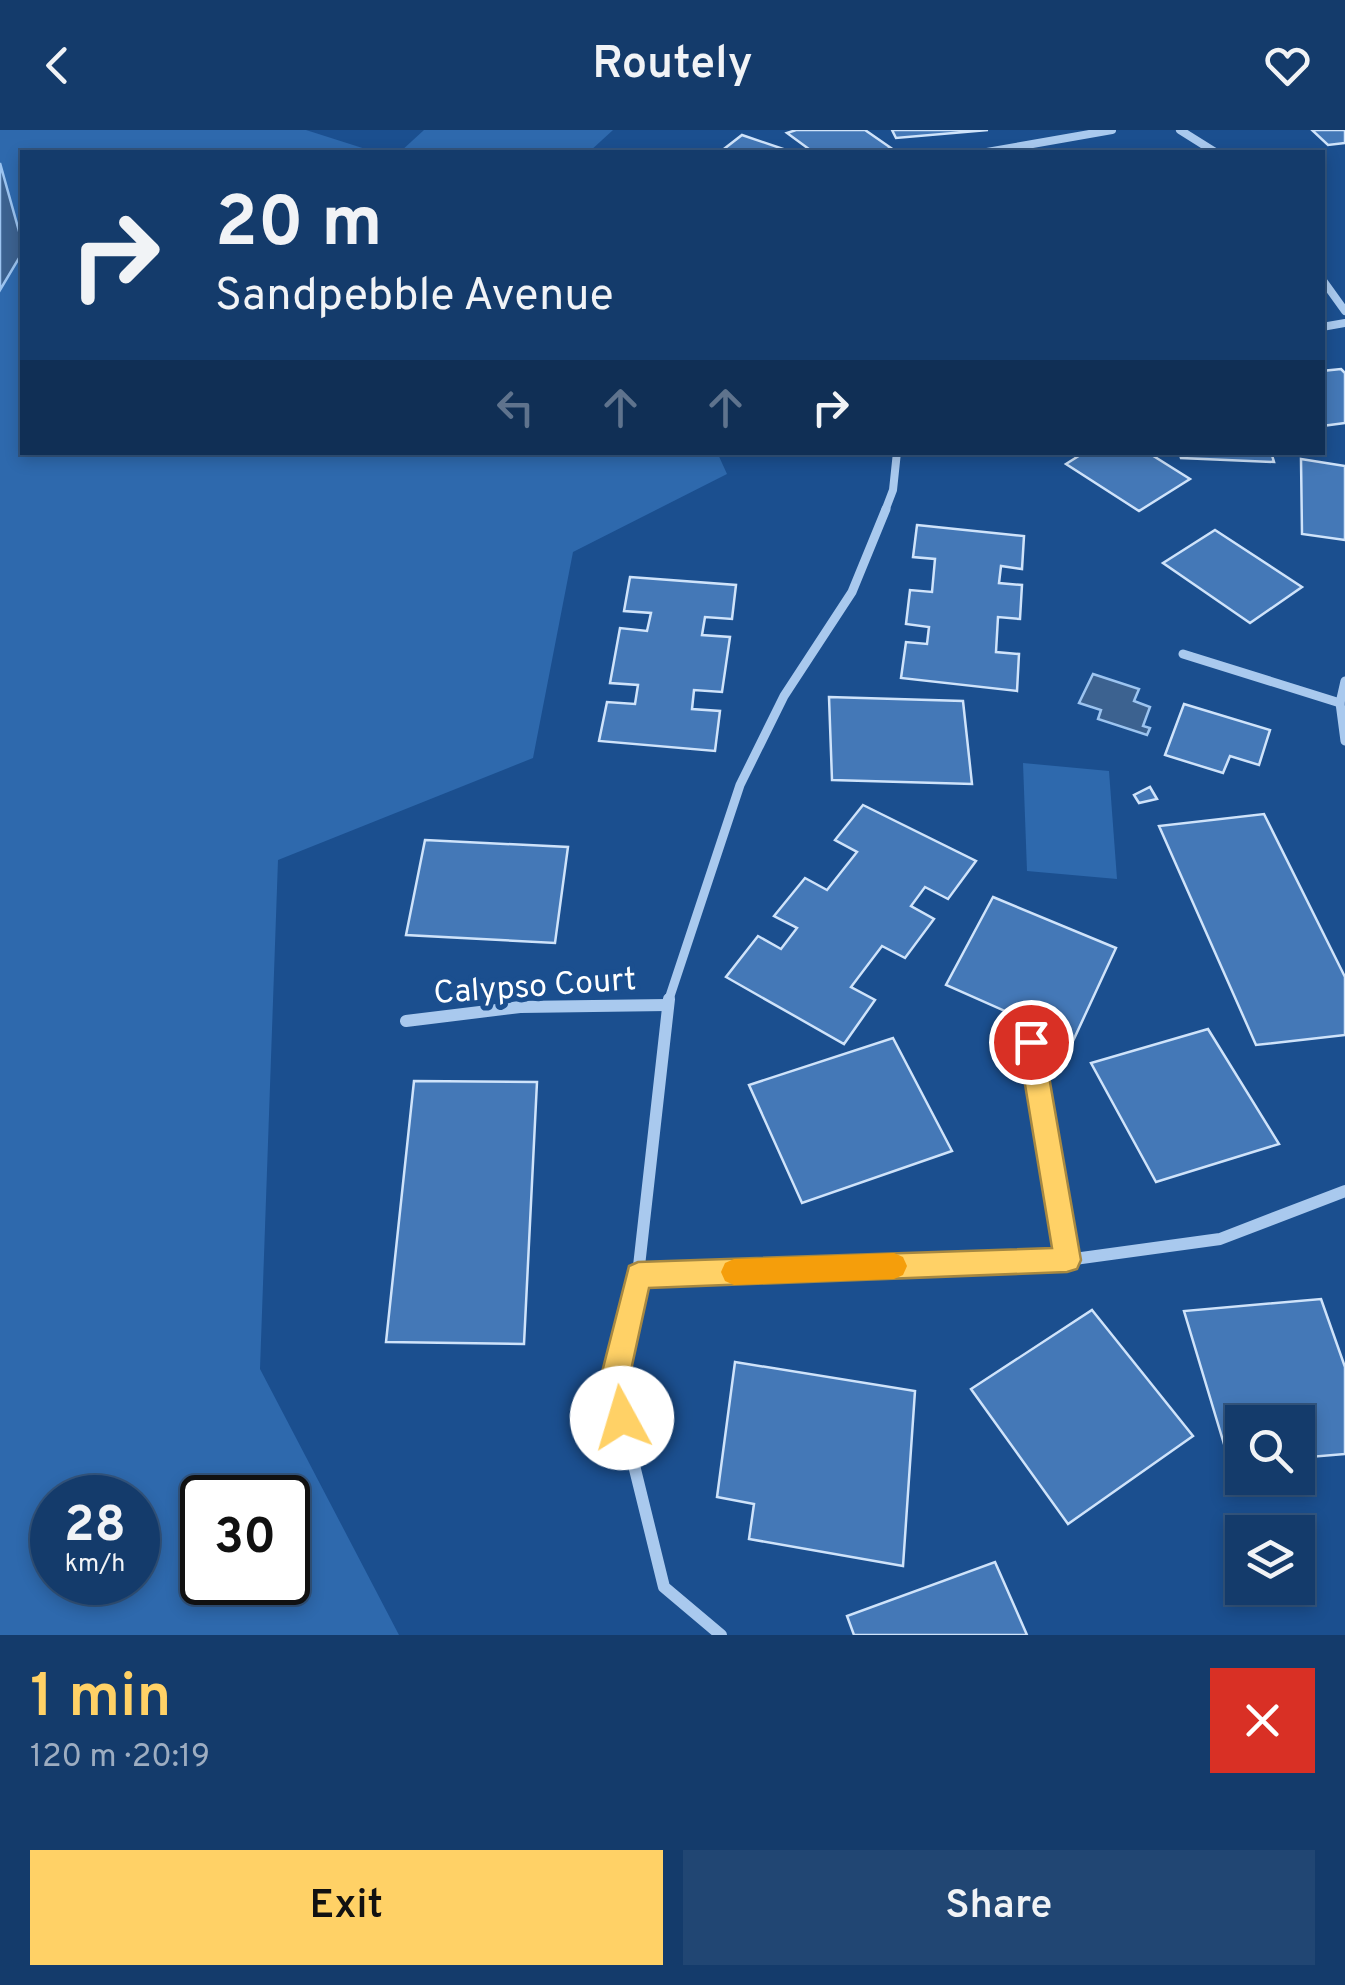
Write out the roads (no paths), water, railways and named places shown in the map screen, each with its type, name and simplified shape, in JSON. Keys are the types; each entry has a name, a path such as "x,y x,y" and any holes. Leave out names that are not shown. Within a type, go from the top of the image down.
{"street":[{"path":"997,150 1112,130"},
{"path":"1180,130 1211,150"},
{"path":"1325,283 1345,310"},
{"path":"721,1635 664,1587 614,1384 638,1275 667,1005 740,785 784,696 852,592 893,490 898,455"},
{"path":"1183,654 1340,703"},
{"path":"1345,681 1340,703 1345,741"},
{"name":"Calypso Court","path":"406,1022 520,1007 667,1005"},
{"path":"1031,1042 1067,1260"},
{"path":"638,1275 1067,1260 1220,1240 1345,1191"}]}
